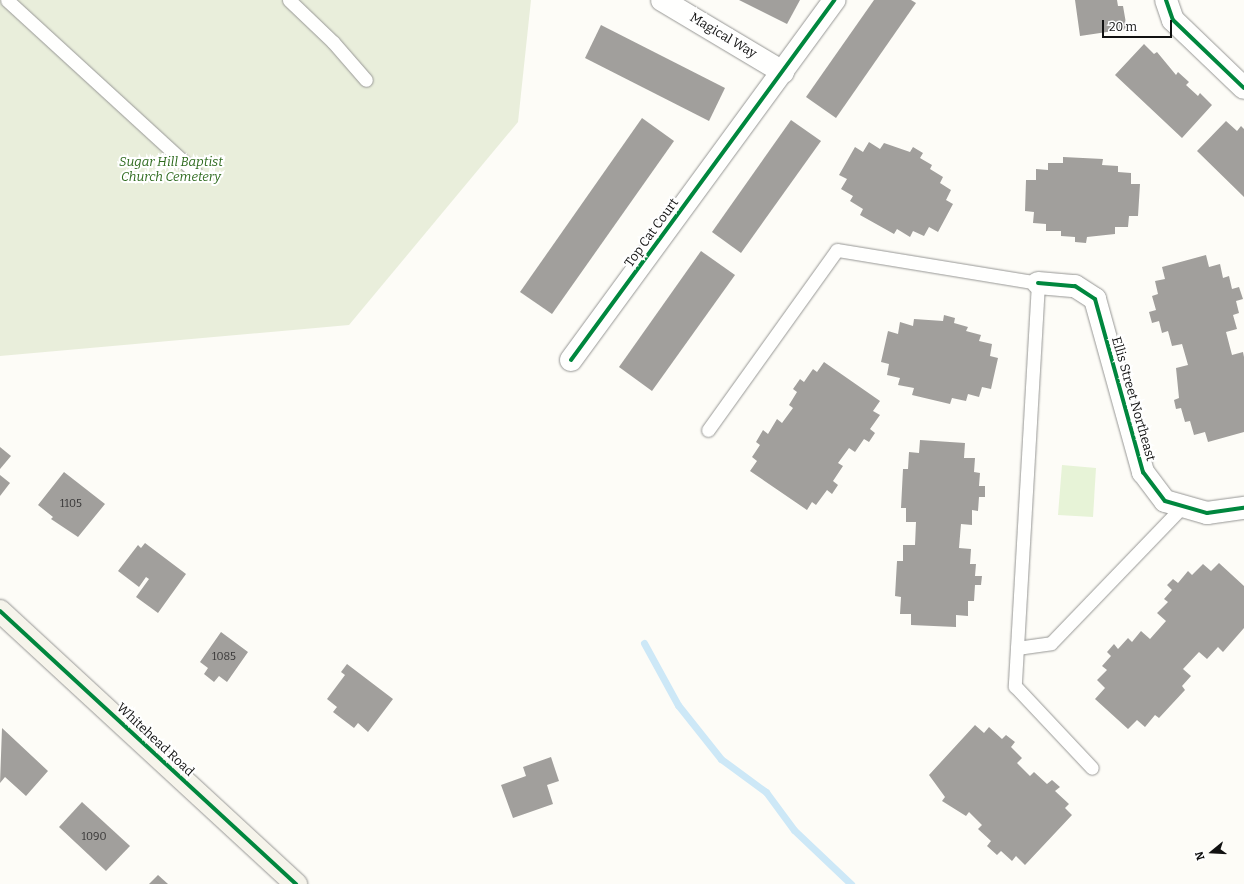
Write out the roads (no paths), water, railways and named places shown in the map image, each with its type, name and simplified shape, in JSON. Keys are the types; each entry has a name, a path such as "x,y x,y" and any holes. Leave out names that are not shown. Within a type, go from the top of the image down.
{"street":[{"name":"Magical Way","path":"662,0 783,72"},
{"name":"Top Cat Court","path":"571,360 783,72 834,0"},
{"path":"1166,0 1173,20 1244,88"},
{"name":"Ellis Street Northeast","path":"1038,283 1075,286 1095,299 1143,472 1165,501 1206,513 1244,508"},
{"name":"Whitehead Road","path":"0,611 296,884"}],"lane":[{"path":"7,0 195,172"},
{"path":"289,0 333,42 366,80"},
{"path":"708,430 837,250 1038,283 1015,686 1092,768"},
{"path":"1017,648 1051,643 1182,507"}],"waterway":[{"path":"644,643 678,705 721,759 766,792 794,830 851,884"}],"park label":[{"name":"Sugar Hill Baptist Church Cemetery","path":"171,170"}]}
